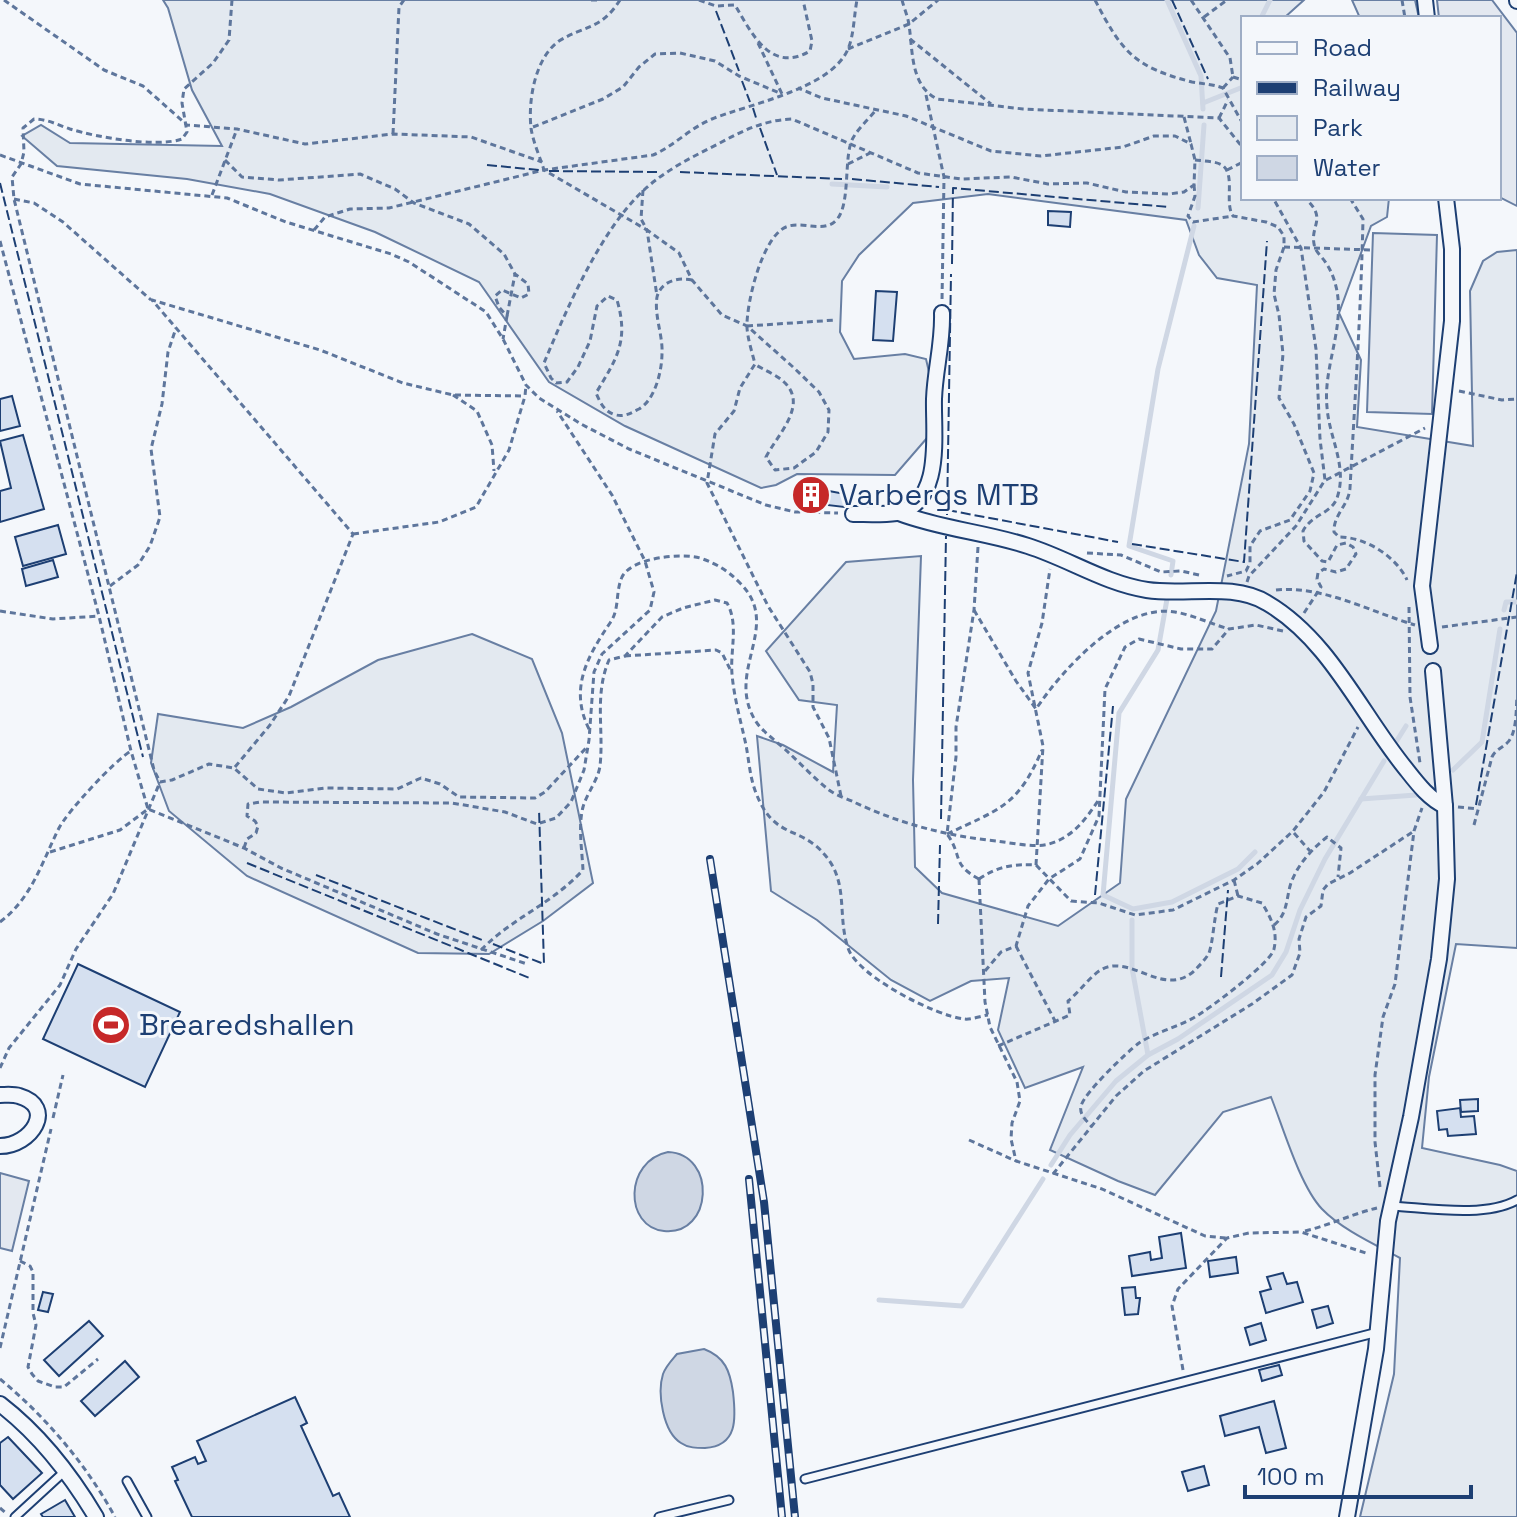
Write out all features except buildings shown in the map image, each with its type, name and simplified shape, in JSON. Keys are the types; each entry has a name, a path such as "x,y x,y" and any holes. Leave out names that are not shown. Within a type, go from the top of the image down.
{"street":[{"path":"1430,646 1422,586 1452,295 1452,249 1446,200"},
{"path":"899,513 924,493 932,474 937,432 934,399 943,339 942,313"},
{"path":"853,514 899,513 942,528 1029,546 1097,577 1147,590 1244,593 1264,601 1297,622 1348,686 1381,738 1427,794 1445,806"},
{"path":"1347,1517 1378,1332 1389,1206 1411,1117 1439,959 1447,879 1445,806 1433,671"},
{"path":"0,1095 17,1095 30,1101 37,1118 35,1128 28,1137 13,1145 0,1146"},
{"path":"0,1404 19,1419 65,1471 96,1517"}],"lane":[{"path":"1389,1206 1467,1210 1507,1205 1517,1200"},
{"path":"805,1479 1378,1332"},
{"path":"15,1517 65,1471"},
{"path":"127,1481 147,1517"},
{"path":"659,1517 729,1500"}],"path":[{"path":"4,0 104,70 143,86 187,125 237,129 305,144 393,134 471,137 542,162"},
{"path":"0,1068 17,1038 60,985 76,949 113,894 160,782 149,757 14,199 12,177 21,164 24,152 23,128 34,119 93,134 157,142 182,139 187,132 182,103 184,89 213,63 229,40 232,0"},
{"path":"393,134 399,7 404,0"},
{"path":"620,0 604,21 558,42 540,64 533,86 531,127 544,170 647,230 679,253 692,280 722,315 747,326 819,392 829,410 828,432 816,452 794,468 775,470 766,457 792,416 793,397 785,382 755,364"},
{"path":"699,0 716,6 734,3 757,41 782,94"},
{"path":"757,41 784,58 798,58 810,51 812,41 803,0"},
{"path":"848,49 857,0"},
{"path":"902,0 909,24 916,74 926,93 944,177 942,313"},
{"path":"314,230 319,222 334,213 414,203 544,170 653,155 709,120 798,88 826,74 848,49 909,24 938,0"},
{"path":"1095,0 1120,45 1140,62 1161,72 1223,88 1241,121"},
{"path":"1191,0 1230,58 1233,77"},
{"path":"1204,17 1227,0"},
{"path":"910,39 992,105"},
{"path":"531,127 603,99 623,87 639,67 655,54 680,53 715,61 739,76 782,94"},
{"path":"1223,88 1233,77"},
{"path":"1233,77 1241,79"},
{"path":"798,88 822,98 906,116 991,151 1041,156 1123,147 1154,136 1175,136 1191,144"},
{"path":"926,93 937,99 992,105 1219,118 1241,146"},
{"path":"1219,118 1228,100"},
{"path":"841,796 829,738 813,707 810,672 768,606 707,483 715,434 734,411 740,388 755,364 747,326 758,267 771,241 785,227 827,227 837,221 844,207 850,143 875,111"},
{"path":"1184,117 1197,160 1195,196 1188,216 1193,222 1233,216 1252,218 1278,227 1284,236 1274,294 1283,354 1279,398 1314,473 1310,491 1290,520 1260,531 1250,546 1250,563 1246,571 1221,576"},
{"path":"643,190 641,219 647,230 662,354 656,387 644,407 628,415 614,414 603,407 596,393 623,343 623,319 617,300 608,296 597,306 590,341 567,382 556,383 544,363 570,302 623,216 643,190 681,162 771,119 792,119 918,173 944,177 1011,177 1048,184 1087,183 1126,192 1169,194 1184,192 1194,185"},
{"path":"212,195 237,129"},
{"path":"848,164 871,152"},
{"path":"0,155 80,184 212,195 391,254 409,262 486,312 526,385 554,408 629,449 766,505 795,512 853,514"},
{"path":"225,160 242,177 279,180 360,174 395,189 414,203 469,224 504,254 515,274 528,284 529,294 521,298 502,290 495,296 507,316"},
{"path":"1197,160 1221,164 1227,170 1229,210 1233,216"},
{"path":"1227,170 1241,163"},
{"path":"14,199 34,203 63,222 152,300 353,534"},
{"path":"1274,200 1301,248 1316,349 1325,480"},
{"path":"1036,709 1054,682 1098,639 1141,616 1171,612 1229,629 1256,625 1281,633 1297,622 1319,594 1318,573 1324,569 1336,572 1346,569 1356,554 1353,547 1346,543 1337,545 1328,562 1322,561 1304,541 1303,531 1307,522 1330,509 1337,498 1340,472 1337,445 1327,408 1338,294 1333,273 1315,249 1319,220 1314,207 1307,200"},
{"path":"1351,200 1363,219 1359,367 1350,492 1333,521 1334,532 1339,537 1356,537 1372,545 1396,564 1406,576 1408,586"},
{"path":"0,241 148,809"},
{"path":"1284,247 1372,250"},
{"path":"503,339 515,274"},
{"path":"657,296 666,284 680,277 692,280"},
{"path":"152,300 320,350 403,383 453,395 525,396"},
{"path":"747,326 836,320"},
{"path":"110,586 138,565 150,546 160,517 151,449 162,404 168,352 176,328"},
{"path":"353,534 439,522 476,507 509,450 526,385"},
{"path":"1443,388 1502,400 1517,399"},
{"path":"453,395 477,411 492,445 494,475"},
{"path":"244,848 258,826 247,816 248,804 260,802 452,803 505,812 537,824 556,818 571,802 584,770 594,672 602,654 650,610 654,592 645,561 612,495 554,408"},
{"path":"1440,422 1411,433 1325,480 1296,526 1249,576 1244,593 1293,588 1428,629 1517,617"},
{"path":"234,768 270,725 289,696 353,534"},
{"path":"979,535 974,610 956,727 956,757 947,834 953,841 961,867 979,879"},
{"path":"589,729 579,700 581,674 593,648 616,614 622,577 629,569 645,561 689,555 720,565 744,587 757,608 757,629 747,668 745,695 755,722 831,792 891,819 947,834 1037,846 1068,836 1083,823 1100,797"},
{"path":"1036,865 1043,746 1028,673 1042,623 1051,556"},
{"path":"1165,572 1177,571 1205,577"},
{"path":"1410,596 1410,697 1420,764"},
{"path":"625,656 662,617 715,600 727,603 734,616 732,674 755,791 768,818 783,829 812,842 827,857 840,878 848,950 864,968 895,990 926,1006 966,1020 988,1015"},
{"path":"974,610 1036,709"},
{"path":"0,611 53,619 99,616"},
{"path":"1055,1022 1016,946 1028,906 1049,879 1080,859 1099,816 1105,689 1125,647 1139,639 1181,649 1212,649 1229,629"},
{"path":"481,950 493,938 565,890 583,870 582,809 599,771 601,678 609,660 625,656 716,650 722,653 732,674"},
{"path":"1474,825 1492,757 1514,734 1517,696"},
{"path":"979,879 1009,864 1036,865 1071,901 1099,903 1135,915 1173,910 1234,880 1293,831 1324,792 1365,713"},
{"path":"947,834 1002,808 1029,781 1043,746"},
{"path":"160,782 209,764 234,768 258,789 286,793 326,788 397,789 421,778 440,784 459,797 535,798 545,792 586,748"},
{"path":"1,920 21,903 68,813 131,751"},
{"path":"969,1140 1016,1161 1102,1189 1205,1236 1227,1238 1249,1233 1301,1232 1327,1226 1354,1213 1389,1206 1378,1183 1375,1075 1383,1017 1395,984 1414,831 1427,794"},
{"path":"1445,806 1478,809"},
{"path":"148,809 437,934 527,964"},
{"path":"50,852 120,830 148,809"},
{"path":"1293,831 1310,851"},
{"path":"1053,1174 1116,1096 1144,1071 1252,1004 1292,975 1300,953 1299,939 1306,917 1321,906 1323,890 1414,831"},
{"path":"1274,925 1287,907 1292,882 1310,851 1327,837 1341,848 1338,879"},
{"path":"979,879 990,1027 1017,1082 1020,1101 1012,1123 1011,1139 1016,1161"},
{"path":"1234,880 1238,896"},
{"path":"998,1046 1070,1015 1068,1001 1100,970 1118,966 1157,980 1185,978 1198,968 1209,953 1212,923 1218,904 1238,896 1262,903 1274,925 1274,951 1263,965 1197,1017 1139,1043 1080,1107 1082,1116 1092,1127"},
{"path":"985,971 1001,952 1016,946"},
{"path":"0,1348 63,1075"},
{"path":"1301,1232 1362,1249 1385,1263"},
{"path":"1185,1382 1172,1306 1178,1289 1227,1238"},
{"path":"20,1261 30,1266 33,1272 36,1325 28,1367 32,1374 38,1381 64,1387 98,1359"}],"green space":[{"path":"163,0 1304,0 1286,16 1241,16 1241,200 1389,200 1387,217 1371,226 1339,313 1361,360 1357,427 1473,446 1470,291 1483,261 1497,252 1517,250 1517,948 1456,944 1429,1077 1422,1148 1517,1171 1517,1517 1360,1517 1394,1374 1400,1258 1349,1230 1322,1209 1299,1171 1271,1097 1223,1112 1155,1195 1118,1181 1050,1150 1083,1067 1025,1088 998,1030 1009,978 971,981 930,1001 891,980 817,920 771,891 757,736 783,745 833,772 837,705 799,700 766,651 846,562 921,556 913,780 915,867 942,893 1058,926 1120,883 1126,799 1216,611 1249,444 1257,285 1217,278 1199,255 1186,220 988,194 913,203 859,255 842,281 840,332 854,359 905,354 926,359 932,385 927,438 895,475 797,474 776,485 761,488 625,426 549,382 479,282 375,232 270,194 187,179 57,166 22,136 41,125 70,143 222,146 192,90"},
{"path":"1352,0 1415,0 1419,16 1359,16"},
{"path":"472,634 532,659 562,733 593,883 543,921 489,954 418,953 247,876 169,811 151,763 158,714 243,728 291,707 378,660"}],"shaded area":[{"path":"1437,0 1492,0 1517,33 1517,206 1501,198 1501,16 1439,16"},
{"path":"1373,233 1437,235 1432,414 1367,412"},
{"path":"0,1173 29,1181 12,1251 0,1248"}],"water":[{"path":"668,1152 684,1156 695,1166 703,1194 700,1209 692,1221 680,1229 664,1231 651,1227 642,1218 634,1193 643,1168 654,1158"},
{"path":"704,1349 717,1356 728,1371 735,1411 732,1429 724,1442 696,1448 681,1443 670,1430 663,1412 661,1382 666,1368 677,1354"}],"waterway":[{"path":"1167,0 1201,76 1203,109"},
{"path":"1262,16 1270,0"},
{"path":"1203,103 1241,88"},
{"path":"1198,208 1204,125"},
{"path":"832,184 887,187"},
{"path":"1171,575 1173,561 1129,546 1158,369 1194,226"},
{"path":"1167,599 1158,650 1119,713 1103,895 1133,909 1172,902 1238,869 1255,852"},
{"path":"1504,610 1506,602 1517,602"},
{"path":"1453,770 1482,742 1500,629"},
{"path":"1396,742 1406,726"},
{"path":"1051,1165 1070,1135 1116,1081 1148,1055 1178,1039 1272,975 1286,952 1300,910 1325,859 1384,761"},
{"path":"1361,799 1416,795"},
{"path":"1132,920 1132,968 1148,1055"},
{"path":"879,1300 962,1306 1043,1179"}],"railway":[{"path":"710,859 764,1202 795,1517"},
{"path":"749,1179 782,1517"}],"fence":[{"path":"1172,0 1208,79"},
{"path":"716,11 739,71"},
{"path":"742,81 750,102"},
{"path":"753,108 757,121"},
{"path":"760,128 777,175"},
{"path":"487,165 539,170"},
{"path":"549,171 659,172"},
{"path":"680,172 842,179"},
{"path":"852,179 939,187"},
{"path":"0,183 143,757"},
{"path":"952,264 953,188 1169,207"},
{"path":"1132,544 1244,562 1267,241"},
{"path":"947,515 951,274"},
{"path":"947,510 1118,542"},
{"path":"941,819 946,536"},
{"path":"1476,805 1517,572"},
{"path":"1095,895 1113,706"},
{"path":"493,944 544,964 539,809"},
{"path":"938,924 940,845"},
{"path":"247,863 532,979"},
{"path":"316,875 482,940"},
{"path":"1221,977 1228,890"}],"place":[{"name":"Varbergs MTB","path":"811,495"},
{"name":"Brearedshallen","path":"111,1025"}]}
